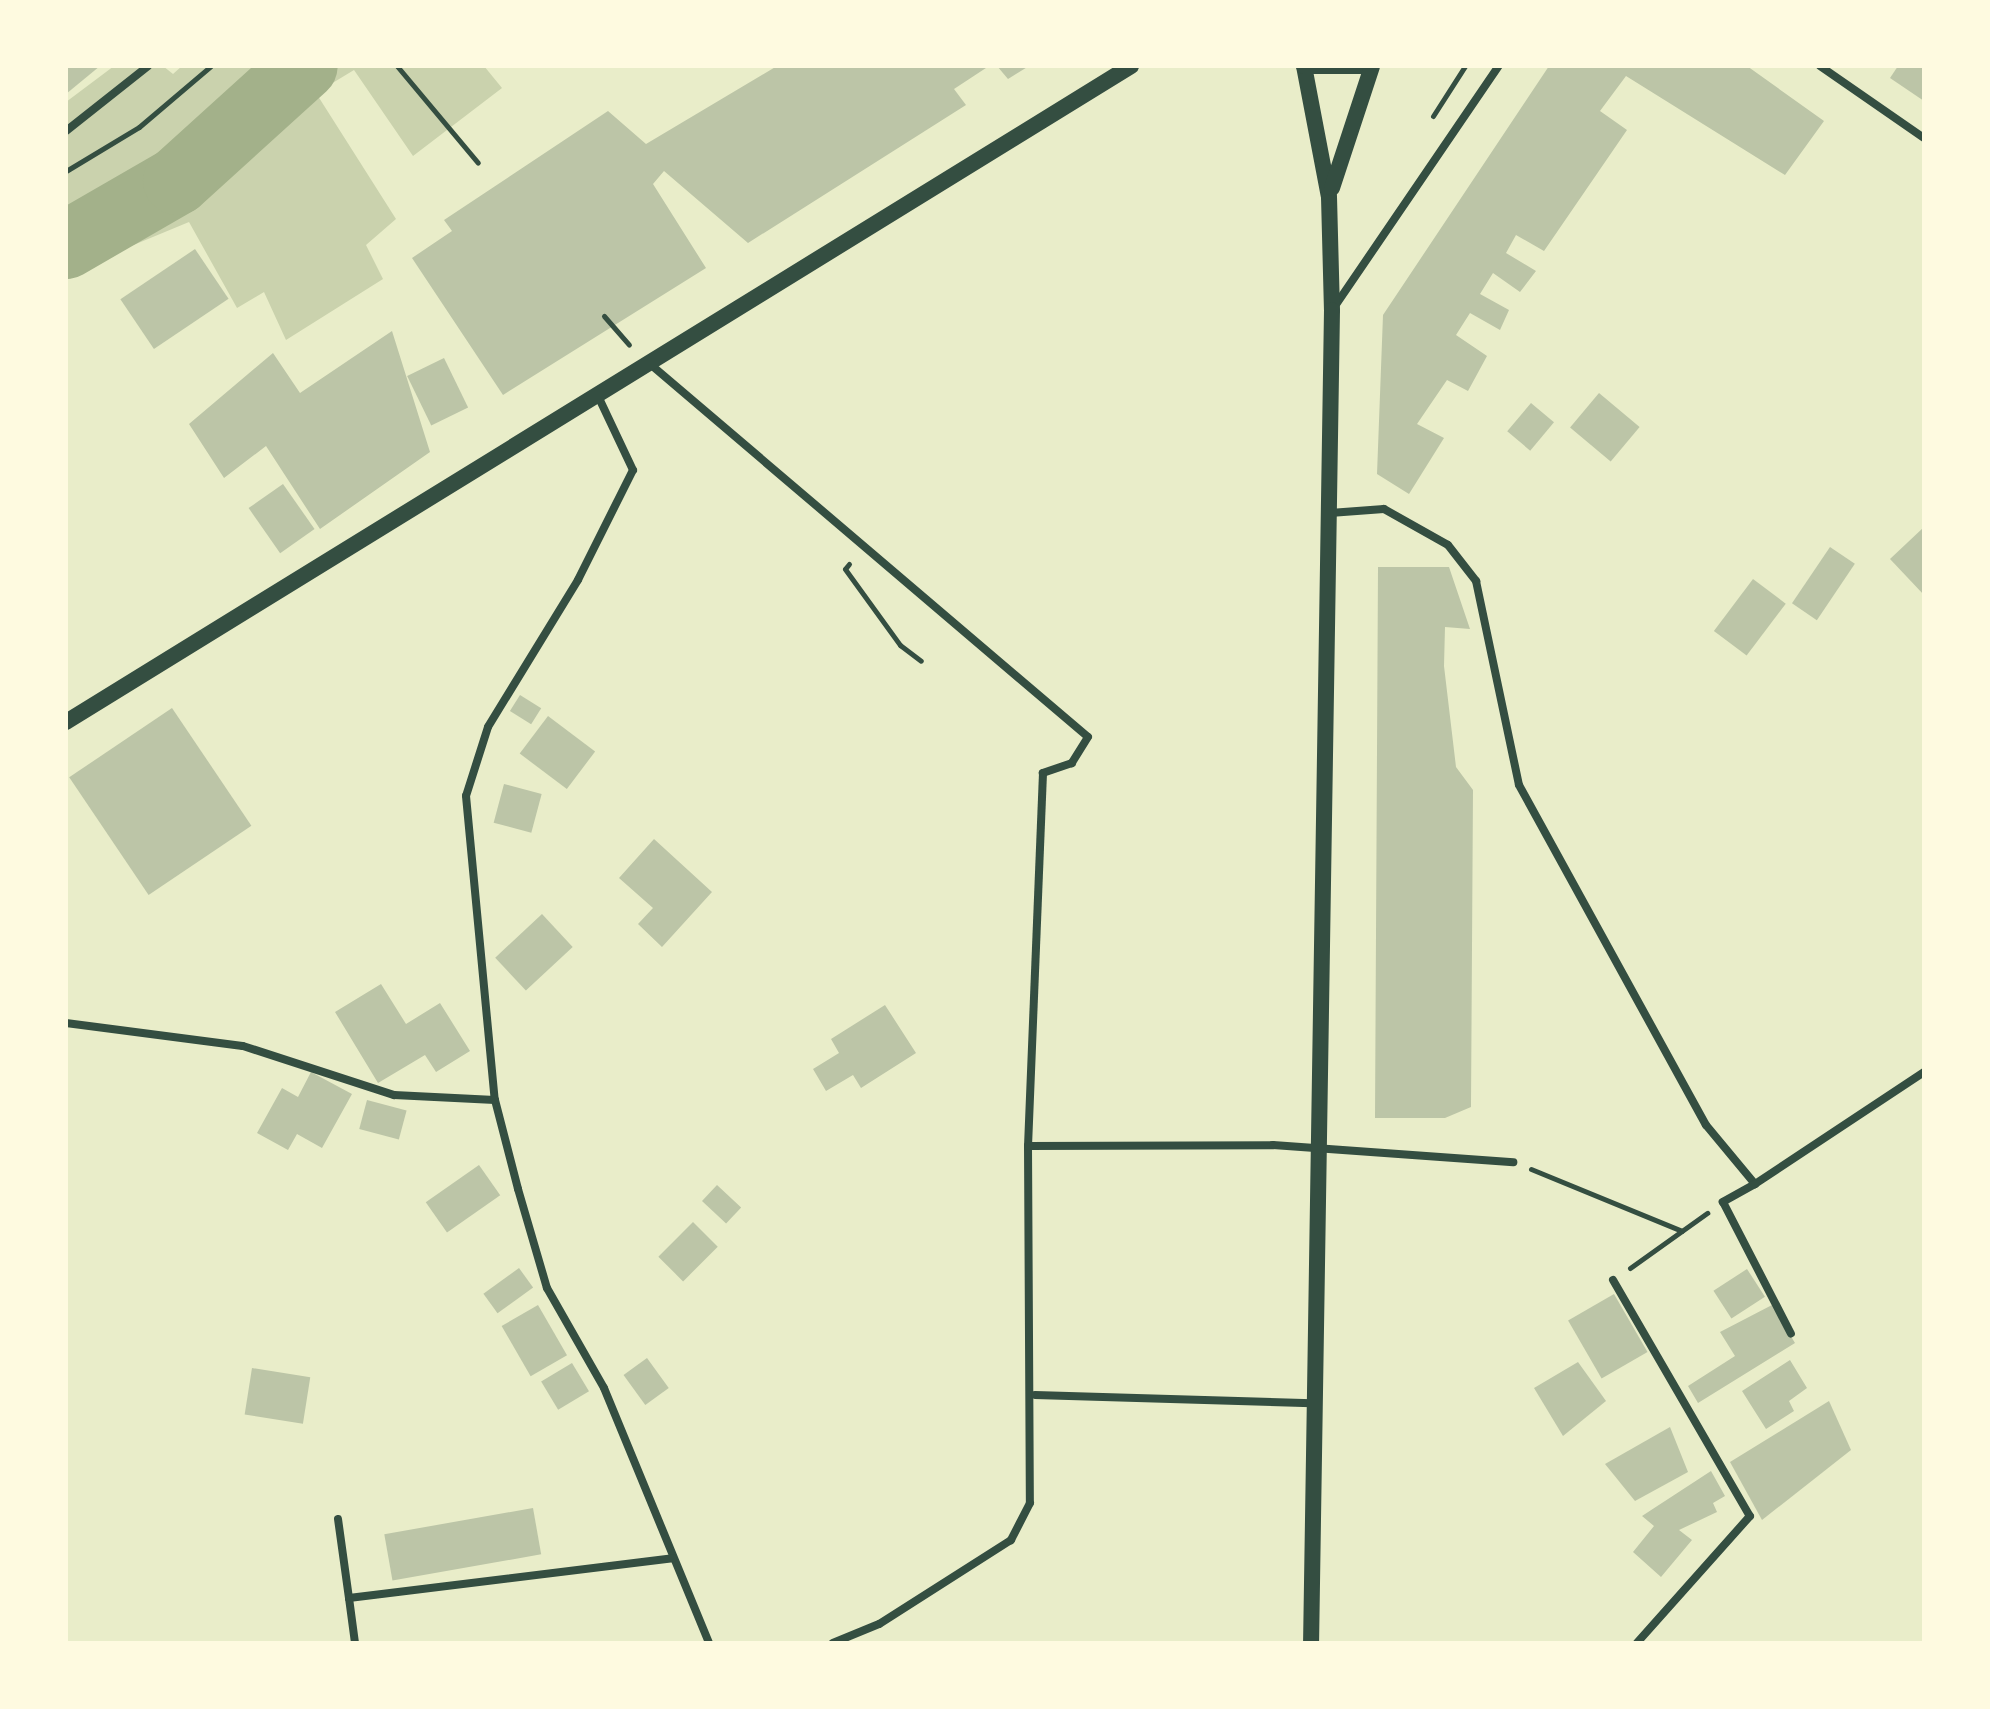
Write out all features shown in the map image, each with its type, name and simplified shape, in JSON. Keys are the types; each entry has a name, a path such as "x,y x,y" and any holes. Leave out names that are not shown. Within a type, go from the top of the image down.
{"main road":[{"path":"66,722 1131,66"},
{"path":"1311,1643 1312,1403 1332,310 1329,197 1304,66 1364,66"},
{"path":"1329,197 1372,66"}],"street":[{"path":"66,131 148,66"},
{"path":"1332,310 1499,66"},
{"path":"1820,66 1924,138"},
{"path":"650,364 861,550 993,662 1088,737 1072,763 1043,773 1028,1146 1035,1395 1030,1503 1011,1540 879,1624 833,1643"},
{"path":"598,396 633,470 578,580 488,727 466,796 495,1100 547,1288 604,1388 709,1643"},
{"path":"1330,513 1384,509 1448,545 1476,581 1519,785 1706,1125 1755,1184"},
{"path":"66,1023 243,1046 394,1095 495,1100"},
{"path":"1791,1334 1723,1202 1924,1072"},
{"path":"1028,1146 1318,1147 1513,1162"},
{"path":"1613,1280 1750,1516 1637,1643"},
{"path":"1035,1395 1312,1403"},
{"path":"338,1519 355,1643"},
{"path":"349,1598 673,1558"}],"path":[{"path":"66,171 139,127 211,66"},
{"path":"397,66 478,163"},
{"path":"604,316 650,364"},
{"path":"861,550 845,569 900,645 921,661"},
{"path":"1513,1162 1682,1231 1613,1280"}],"green space":[{"path":"114,66 163,66 173,74 182,66 484,66 502,88 413,156 354,70 316,93 396,219 366,245 383,279 286,340 264,292 237,308 189,222 66,273 66,102"}],"building":[{"path":"66,66 100,66 66,94"},
{"path":"777,66 989,66 954,89 966,105 748,243 664,171 653,184 706,268 503,395 412,258 452,231 444,220 608,111 646,144"},
{"path":"997,66 1029,66 1008,79"},
{"path":"1549,66 1747,66 1824,121 1785,175 1626,76 1600,111 1627,130 1544,251 1516,235 1506,253 1536,271 1520,292 1493,273 1480,294 1509,310 1500,330 1470,313 1456,335 1487,356 1468,391 1447,380 1417,424 1444,438 1409,494 1377,474 1383,315"},
{"path":"1898,66 1924,66 1924,101 1890,78"},
{"path":"195,249 229,299 154,349 120,299"},
{"path":"392,331 430,452 320,529 266,446 224,478 189,424 273,353 300,393"},
{"path":"444,358 468,407 431,425 407,376"},
{"path":"1599,393 1640,427 1611,462 1570,427"},
{"path":"1531,403 1554,422 1530,451 1507,431"},
{"path":"283,484 315,529 280,553 249,508"},
{"path":"1924,527 1924,595 1890,559"},
{"path":"1830,547 1855,564 1817,620 1792,603"},
{"path":"1378,567 1449,567 1470,629 1445,627 1444,666 1456,767 1473,790 1471,1107 1445,1118 1375,1118"},
{"path":"1753,579 1786,604 1747,656 1714,631"},
{"path":"520,695 541,708 531,724 510,711"},
{"path":"172,708 251,826 149,895 69,777"},
{"path":"548,716 595,752 567,789 520,754"},
{"path":"504,784 542,794 531,833 494,823"},
{"path":"654,839 712,892 662,947 638,924 653,908 619,878"},
{"path":"542,914 573,947 526,991 495,958"},
{"path":"381,984 406,1024 440,1003 470,1051 436,1072 425,1055 378,1083 335,1012"},
{"path":"885,1005 916,1053 861,1088 853,1075 826,1091 813,1069 839,1053 831,1039"},
{"path":"311,1072 352,1094 322,1148 297,1134 288,1150 257,1133 282,1088 298,1097"},
{"path":"367,1100 407,1111 399,1140 359,1129"},
{"path":"479,1165 500,1195 447,1233 426,1202"},
{"path":"717,1185 741,1208 726,1224 702,1201"},
{"path":"693,1222 718,1247 683,1281 658,1257"},
{"path":"519,1268 533,1287 498,1313 483,1294"},
{"path":"1747,1269 1765,1297 1731,1318 1713,1291"},
{"path":"1614,1294 1648,1352 1602,1379 1568,1320"},
{"path":"538,1305 567,1355 531,1376 502,1326"},
{"path":"1772,1305 1795,1343 1698,1403 1688,1386 1735,1356 1720,1332"},
{"path":"647,1358 669,1388 645,1405 624,1375"},
{"path":"1790,1360 1807,1388 1789,1401 1794,1411 1766,1429 1742,1391"},
{"path":"1578,1362 1606,1401 1563,1436 1534,1388"},
{"path":"572,1363 589,1391 558,1410 541,1382"},
{"path":"252,1368 310,1377 303,1424 245,1414"},
{"path":"1829,1401 1851,1450 1762,1520 1730,1462"},
{"path":"1670,1427 1688,1472 1635,1501 1605,1464"},
{"path":"1711,1471 1725,1496 1713,1503 1717,1512 1679,1530 1692,1540 1661,1577 1633,1552 1654,1526 1642,1516"},
{"path":"533,1508 541,1554 392,1581 384,1534"}],"waterway":[{"path":"66,245 177,181 304,66"}]}
